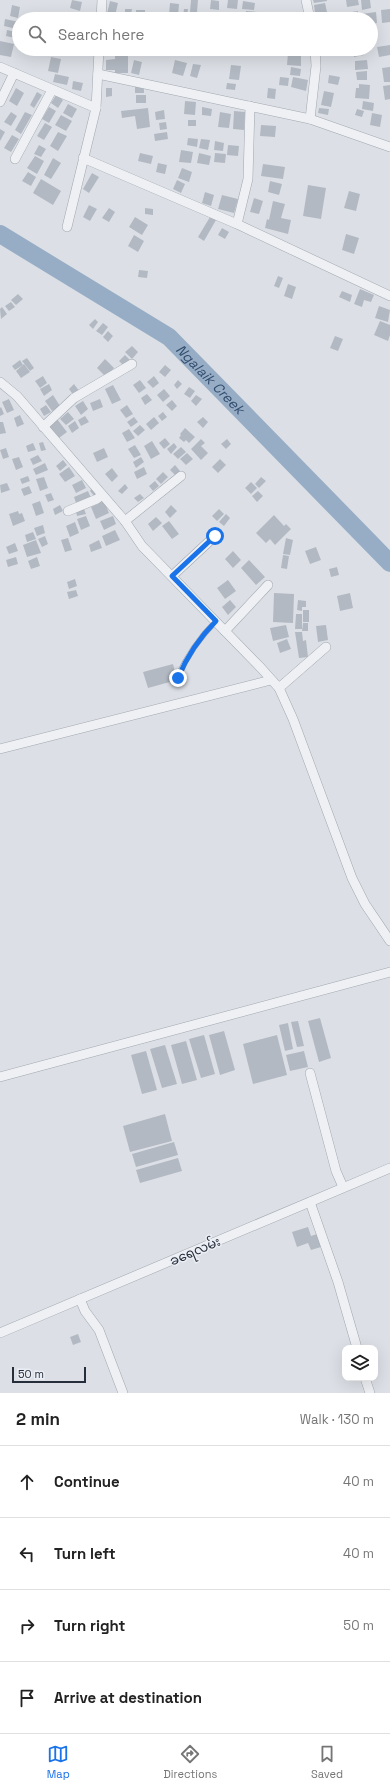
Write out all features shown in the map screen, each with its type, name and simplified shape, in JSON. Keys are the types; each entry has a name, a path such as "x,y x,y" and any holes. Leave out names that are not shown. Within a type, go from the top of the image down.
{"street":[{"path":"101,12 102,0"},
{"path":"306,0 309,12"},
{"path":"67,227 96,108 99,56"},
{"path":"310,119 316,66 315,56"},
{"path":"0,67 96,108"},
{"path":"0,102 14,73"},
{"path":"98,74 310,119 390,147"},
{"path":"15,159 52,90"},
{"path":"237,224 248,179 250,106"},
{"path":"83,158 237,224 390,296"},
{"path":"44,427 74,398 132,364"},
{"path":"0,382 17,396 44,427 125,521 142,546 279,688 294,719 352,878 365,904 390,941"},
{"path":"125,521 181,476"},
{"path":"68,511 88,504 102,495"},
{"path":"172,576 215,536"},
{"path":"225,631 268,585"},
{"path":"279,688 326,647"},
{"path":"0,749 271,680"},
{"path":"0,1077 390,972"},
{"path":"310,1072 336,1171 344,1187"},
{"name":"ခရေလမ်း","path":"0,1333 390,1168"},
{"path":"310,1202 338,1282 356,1345"},
{"path":"80,1299 99,1330 123,1393"},
{"path":"367,1381 370,1393"}],"lane":[{"path":"178,678 185,660 199,638 216,621"}],"building":[{"path":"72,0 82,2 80,11 70,8"},
{"path":"191,0 198,0 197,12 190,12"},
{"path":"211,0 219,1 219,10 210,9"},
{"path":"228,0 238,0 237,9 227,8"},
{"path":"313,0 327,0 327,1 314,3"},
{"path":"346,0 358,0 359,5 347,7"},
{"path":"361,0 370,0 371,8 362,10"},
{"path":"110,1 118,3 116,12 107,12"},
{"path":"243,1 255,3 254,10 242,9"},
{"path":"170,3 179,4 178,12 169,12"},
{"path":"325,3 327,12 315,12 314,5"},
{"path":"12,5 20,7 19,12 12,12 12,16 10,16"},
{"path":"125,9 132,9 131,12 125,12"},
{"path":"184,9 188,9 188,12 184,12"},
{"path":"390,9 390,22 382,23 381,10"},
{"path":"136,10 145,10 145,12 136,12"},
{"path":"5,19 12,20 12,28 4,26"},
{"path":"7,30 12,31 12,37 6,36"},
{"path":"0,41 12,44 11,57 0,55"},
{"path":"390,45 390,55 379,57 378,47"},
{"path":"115,56 128,56 128,73 115,73 115,70 106,70 106,60 115,59"},
{"path":"288,56 301,56 301,66 287,65"},
{"path":"51,57 61,59 58,73 48,71"},
{"path":"134,60 142,62 139,75 131,73"},
{"path":"175,60 187,63 183,76 172,73"},
{"path":"367,60 368,69 355,70 355,61"},
{"path":"193,64 201,65 197,78 190,76"},
{"path":"231,65 241,66 239,80 229,79"},
{"path":"291,67 301,69 300,76 290,75"},
{"path":"390,67 390,82 384,82 382,68"},
{"path":"367,71 367,80 357,80 356,72"},
{"path":"55,74 69,77 67,85 53,82"},
{"path":"329,75 340,77 338,85 328,83"},
{"path":"280,77 289,78 288,86 279,85"},
{"path":"293,77 308,80 306,91 291,87"},
{"path":"73,81 83,83 81,91 72,89"},
{"path":"227,83 236,84 235,90 226,89"},
{"path":"359,84 370,85 369,99 355,98 356,88 359,88"},
{"path":"390,85 390,99 385,100 383,86"},
{"path":"135,87 144,87 144,93 135,93"},
{"path":"16,88 24,93 17,106 9,101"},
{"path":"106,88 112,88 112,96 106,97"},
{"path":"268,88 276,89 275,99 267,98"},
{"path":"324,91 334,93 331,107 321,105"},
{"path":"37,92 42,95 34,108 30,105"},
{"path":"56,95 63,100 58,108 51,103"},
{"path":"136,95 146,95 146,103 136,103"},
{"path":"185,101 196,102 195,115 184,114"},
{"path":"363,101 374,103 373,111 362,109"},
{"path":"68,104 77,109 72,118 63,113"},
{"path":"49,107 56,111 49,123 42,119"},
{"path":"202,107 212,109 211,116 202,115"},
{"path":"148,108 150,127 137,129 135,116 122,118 121,111"},
{"path":"319,108 329,109 328,115 318,113"},
{"path":"357,109 364,111 362,117 355,115"},
{"path":"164,110 165,119 156,120 155,112"},
{"path":"234,111 245,112 244,130 233,129"},
{"path":"11,112 17,116 11,126 4,122"},
{"path":"25,112 32,115 21,134 15,130"},
{"path":"220,112 231,114 229,128 218,127"},
{"path":"372,113 382,115 380,127 370,125"},
{"path":"61,115 72,121 66,131 55,125"},
{"path":"188,120 196,120 196,126 188,126"},
{"path":"166,122 167,129 160,130 159,123"},
{"path":"45,123 52,127 44,140 37,136"},
{"path":"261,125 276,126 275,137 260,136"},
{"path":"0,129 5,132 0,141"},
{"path":"58,132 67,136 58,151 50,146"},
{"path":"167,132 168,139 155,141 154,134"},
{"path":"12,135 19,139 11,152 4,148"},
{"path":"188,138 198,139 197,147 187,145"},
{"path":"201,139 210,140 208,150 199,148"},
{"path":"215,141 224,143 223,151 214,150"},
{"path":"39,145 46,149 41,157 34,154"},
{"path":"228,145 239,146 238,156 227,155"},
{"path":"181,150 193,152 191,163 179,162"},
{"path":"140,153 153,156 151,164 138,161"},
{"path":"199,153 211,156 209,165 197,163"},
{"path":"215,153 226,154 225,163 214,162"},
{"path":"35,156 44,161 37,174 27,168"},
{"path":"53,158 61,163 51,179 44,175"},
{"path":"158,163 167,165 165,174 156,172"},
{"path":"263,164 285,167 283,179 261,176"},
{"path":"182,168 192,172 189,182 178,178"},
{"path":"28,172 36,177 31,186 22,181"},
{"path":"92,173 99,177 89,193 83,189"},
{"path":"41,179 61,191 53,205 33,193"},
{"path":"177,180 185,184 181,193 173,189"},
{"path":"270,181 282,184 279,195 268,192"},
{"path":"308,185 326,188 321,219 303,216"},
{"path":"349,191 360,194 356,211 344,208"},
{"path":"205,192 214,195 211,206 202,203"},
{"path":"222,195 238,199 234,213 218,209"},
{"path":"254,198 263,201 259,214 250,212"},
{"path":"273,201 285,204 281,218 291,220 288,234 265,228 267,219 269,220"},
{"path":"89,205 97,209 90,221 83,217"},
{"path":"109,208 115,212 109,222 102,218"},
{"path":"145,208 153,209 153,215 145,214"},
{"path":"135,217 148,225 142,235 129,227"},
{"path":"210,217 216,220 204,241 198,237"},
{"path":"222,228 229,232 225,239 218,235"},
{"path":"346,234 359,238 354,254 342,250"},
{"path":"134,235 144,241 138,252 128,246"},
{"path":"139,270 148,271 147,278 138,277"},
{"path":"278,276 283,278 279,288 274,286"},
{"path":"288,284 296,287 292,299 284,296"},
{"path":"360,289 374,295 371,302 364,300 362,307 354,304"},
{"path":"342,291 352,295 350,302 339,297"},
{"path":"18,294 23,299 16,305 11,300"},
{"path":"11,302 15,307 9,311 5,306"},
{"path":"379,306 390,310 388,322 375,318"},
{"path":"2,307 7,314 1,319 0,309"},
{"path":"95,319 98,322 93,329 89,325"},
{"path":"380,321 390,325 390,335 388,341 374,335"},
{"path":"103,323 108,327 102,335 96,331"},
{"path":"108,331 113,336 108,342 103,337"},
{"path":"335,336 343,339 338,351 330,348"},
{"path":"132,346 138,352 132,359 125,352"},
{"path":"125,355 130,360 124,366 119,361"},
{"path":"27,358 34,368 30,371 22,361"},
{"path":"105,359 114,368 106,377 97,368"},
{"path":"20,360 23,365 15,370 12,366"},
{"path":"24,364 30,372 21,378 16,371"},
{"path":"165,365 171,370 165,377 159,372"},
{"path":"43,376 47,383 40,388 35,381"},
{"path":"154,376 159,383 153,388 147,382"},
{"path":"140,380 146,388 139,393 133,385"},
{"path":"178,380 182,384 177,389 174,385"},
{"path":"49,384 52,390 44,396 40,389"},
{"path":"74,384 80,392 74,396 69,389"},
{"path":"113,385 121,400 112,404 105,389"},
{"path":"189,387 195,391 190,398 184,394"},
{"path":"164,389 170,396 163,402 157,395"},
{"path":"147,394 152,400 145,405 141,398"},
{"path":"53,395 60,406 52,411 45,401"},
{"path":"196,395 202,399 196,406 191,401"},
{"path":"9,399 14,410 7,413 2,402"},
{"path":"100,399 103,407 93,411 90,403"},
{"path":"172,400 177,406 172,411 166,405"},
{"path":"83,401 88,409 81,415 75,406"},
{"path":"46,405 51,412 44,416 40,409"},
{"path":"127,405 133,414 126,418 120,410"},
{"path":"1,407 4,414 0,416 0,408"},
{"path":"68,412 74,419 66,425 60,419"},
{"path":"163,412 167,417 162,421 158,416"},
{"path":"20,415 24,424 17,427 14,418"},
{"path":"85,416 89,422 81,426 78,420"},
{"path":"134,417 138,422 131,427 127,422"},
{"path":"154,417 159,423 151,430 146,424"},
{"path":"203,417 208,422 203,428 197,422"},
{"path":"57,419 67,432 59,438 49,426"},
{"path":"75,421 79,428 72,433 68,426"},
{"path":"0,422 3,422 6,433 0,434"},
{"path":"140,425 145,430 138,436 133,431"},
{"path":"185,428 195,437 189,443 186,440 184,442 179,438 181,435 180,434"},
{"path":"129,429 135,438 127,442 122,433"},
{"path":"165,438 170,444 164,449 159,443"},
{"path":"201,439 205,443 201,446 208,453 201,460 191,449"},
{"path":"227,439 231,444 226,449 221,444"},
{"path":"152,441 160,454 151,459 144,446"},
{"path":"43,442 46,450 41,451 39,443"},
{"path":"33,443 36,450 28,452 26,446"},
{"path":"174,443 177,447 171,454 167,449"},
{"path":"135,445 141,455 134,458 128,449"},
{"path":"181,447 186,452 178,459 173,454"},
{"path":"6,448 9,457 3,459 0,450"},
{"path":"104,448 108,457 97,462 93,453"},
{"path":"187,453 193,459 186,465 180,459"},
{"path":"38,455 42,461 33,465 30,459"},
{"path":"19,457 23,467 16,470 12,459"},
{"path":"141,457 144,462 136,468 133,462"},
{"path":"220,459 226,465 218,473 212,467"},
{"path":"63,460 67,465 60,471 56,466"},
{"path":"45,463 48,470 36,475 33,469"},
{"path":"175,465 180,471 176,476 170,470"},
{"path":"69,467 75,476 65,482 59,474"},
{"path":"144,467 147,474 137,479 134,472"},
{"path":"112,468 118,476 112,482 105,474"},
{"path":"163,472 168,477 161,484 156,479"},
{"path":"28,476 30,481 22,484 20,479"},
{"path":"44,477 48,488 40,491 36,479"},
{"path":"261,477 266,481 259,488 255,484"},
{"path":"82,480 86,488 76,493 72,485"},
{"path":"155,481 159,486 153,491 149,486"},
{"path":"251,482 257,488 251,494 245,488"},
{"path":"7,483 10,490 1,493 0,485"},
{"path":"125,484 128,488 122,494 118,491"},
{"path":"29,486 32,493 24,496 21,489"},
{"path":"92,488 98,494 95,497 90,491"},
{"path":"88,491 91,498 76,503 74,497"},
{"path":"258,491 263,496 257,502 252,496"},
{"path":"51,493 54,500 48,502 45,495"},
{"path":"140,494 144,498 138,502 134,498"},
{"path":"40,501 44,513 36,516 32,504"},
{"path":"104,501 109,513 96,519 91,507"},
{"path":"60,505 63,511 55,515 53,509"},
{"path":"171,505 177,511 170,518 165,512"},
{"path":"84,509 86,514 77,516 76,512"},
{"path":"219,509 224,514 217,521 212,516"},
{"path":"18,511 19,514 22,513 25,521 13,526 9,514"},
{"path":"226,514 230,518 224,526 219,522"},
{"path":"274,515 284,526 286,524 291,529 275,545 270,539 266,543 256,533"},
{"path":"86,516 90,526 81,530 77,519"},
{"path":"113,516 116,524 104,530 100,521"},
{"path":"156,517 162,523 153,531 148,524"},
{"path":"169,521 179,534 172,539 162,526"},
{"path":"75,522 79,533 70,537 66,526"},
{"path":"43,525 45,533 37,536 34,528"},
{"path":"115,530 120,540 106,546 102,536"},
{"path":"33,532 36,539 27,542 25,535"},
{"path":"45,536 48,544 42,547 38,539"},
{"path":"68,538 72,550 65,552 61,540"},
{"path":"286,538 293,540 290,555 283,554"},
{"path":"36,540 41,553 27,557 23,545"},
{"path":"99,540 102,548 91,552 89,545"},
{"path":"15,543 18,551 9,554 6,547"},
{"path":"316,547 321,560 310,564 305,551"},
{"path":"233,551 241,560 233,568 225,559"},
{"path":"283,555 289,556 287,569 281,568"},
{"path":"16,557 18,564 8,567 6,560"},
{"path":"37,557 40,566 31,569 28,561"},
{"path":"249,560 265,577 256,585 241,568"},
{"path":"337,567 339,575 331,577 329,569"},
{"path":"75,579 77,586 69,589 67,582"},
{"path":"228,580 236,591 225,599 217,588"},
{"path":"76,590 78,596 69,599 67,592"},
{"path":"274,593 294,594 293,623 273,622"},
{"path":"350,593 353,608 340,611 337,596"},
{"path":"230,600 236,607 228,615 222,607"},
{"path":"298,600 306,601 306,607 302,607 302,611 297,610"},
{"path":"303,610 309,610 309,622 303,622"},
{"path":"296,614 302,614 302,629 295,629"},
{"path":"303,623 308,623 308,631 302,631"},
{"path":"286,625 289,637 273,641 270,628"},
{"path":"326,625 328,640 318,642 316,626"},
{"path":"295,632 302,632 303,641 306,640 308,657 299,658"},
{"path":"287,639 291,649 280,653 277,643"},
{"path":"173,664 177,680 148,688 143,672"},
{"path":"320,1018 331,1058 319,1062 308,1021"},
{"path":"298,1021 304,1046 297,1047 291,1022"},
{"path":"288,1023 293,1049 285,1051 279,1025"},
{"path":"224,1031 235,1070 220,1075 209,1035"},
{"path":"204,1035 215,1074 201,1078 189,1039"},
{"path":"277,1035 287,1075 253,1084 243,1044"},
{"path":"186,1041 197,1080 182,1084 171,1045"},
{"path":"165,1045 177,1084 162,1088 150,1049"},
{"path":"146,1051 157,1090 142,1094 131,1055"},
{"path":"304,1051 308,1067 290,1071 286,1055"},
{"path":"165,1114 172,1141 130,1152 123,1126"},
{"path":"174,1142 178,1155 136,1167 132,1154"},
{"path":"178,1158 182,1171 140,1183 136,1170"},
{"path":"308,1227 311,1236 317,1234 321,1247 311,1250 308,1243 297,1247 292,1232"},
{"path":"78,1334 81,1342 73,1345 70,1337"}],"waterway":[{"name":"Ngalaik Creek","path":"0,234 169,337 390,563"}],"route":[{"path":"178,678 185,660 199,638 216,621 172,576 215,536"}]}
